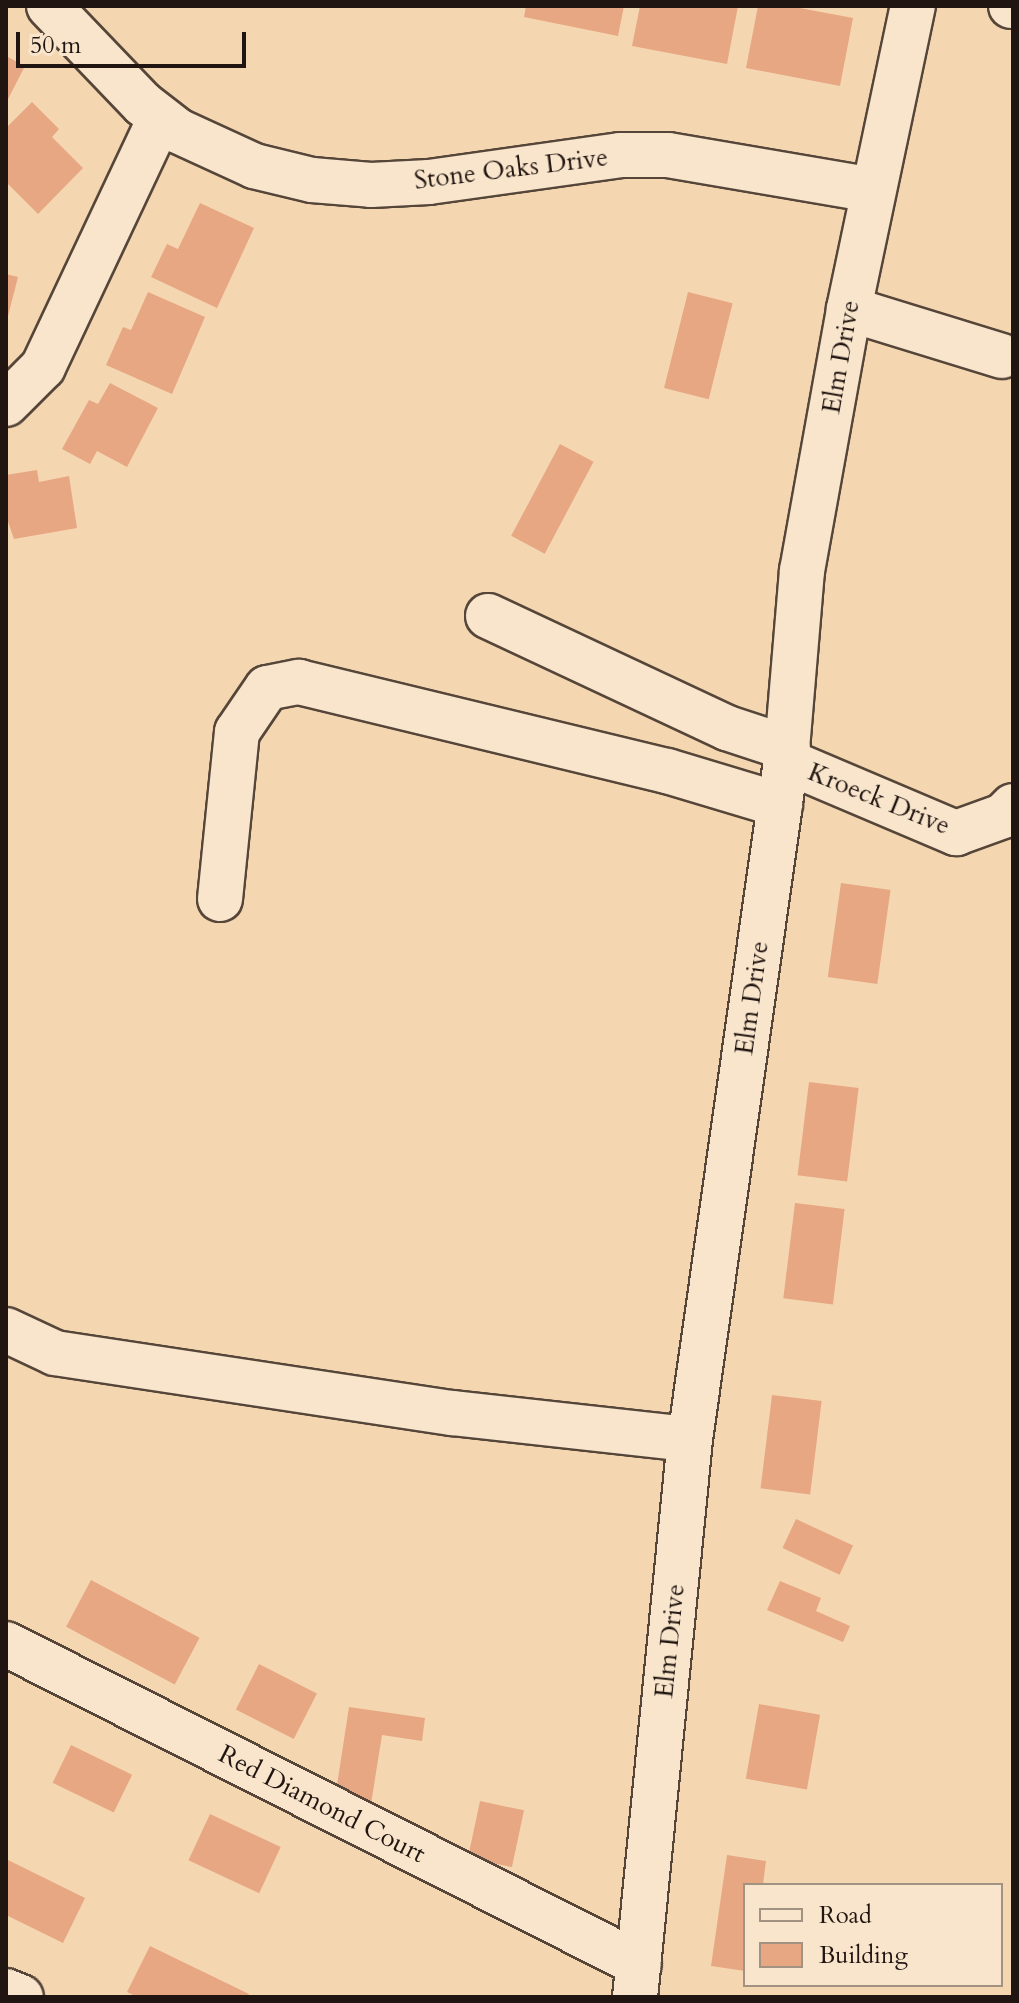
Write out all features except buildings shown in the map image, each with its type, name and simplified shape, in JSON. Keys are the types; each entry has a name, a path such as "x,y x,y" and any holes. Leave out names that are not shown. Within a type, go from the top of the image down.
{"street":[{"name":"Stone Oaks Drive","path":"49,6 160,118 185,135 254,166 312,180 371,185 429,182 620,155 668,155 873,190"},
{"name":"Elm Drive","path":"637,1980 690,1439 787,755 802,571 849,309 913,6"},
{"path":"6,404 43,367 160,118"},
{"path":"849,309 1002,356"},
{"name":"Kroeck Drive","path":"488,616 956,833 1003,816 1013,806"},
{"path":"220,899 237,732 267,688 299,682 651,767 780,805"},
{"path":"6,1330 55,1353 453,1413 690,1439"},
{"name":"Red Diamond Court","path":"6,1644 637,1980"},
{"path":"6,1991 21,1997"}]}
